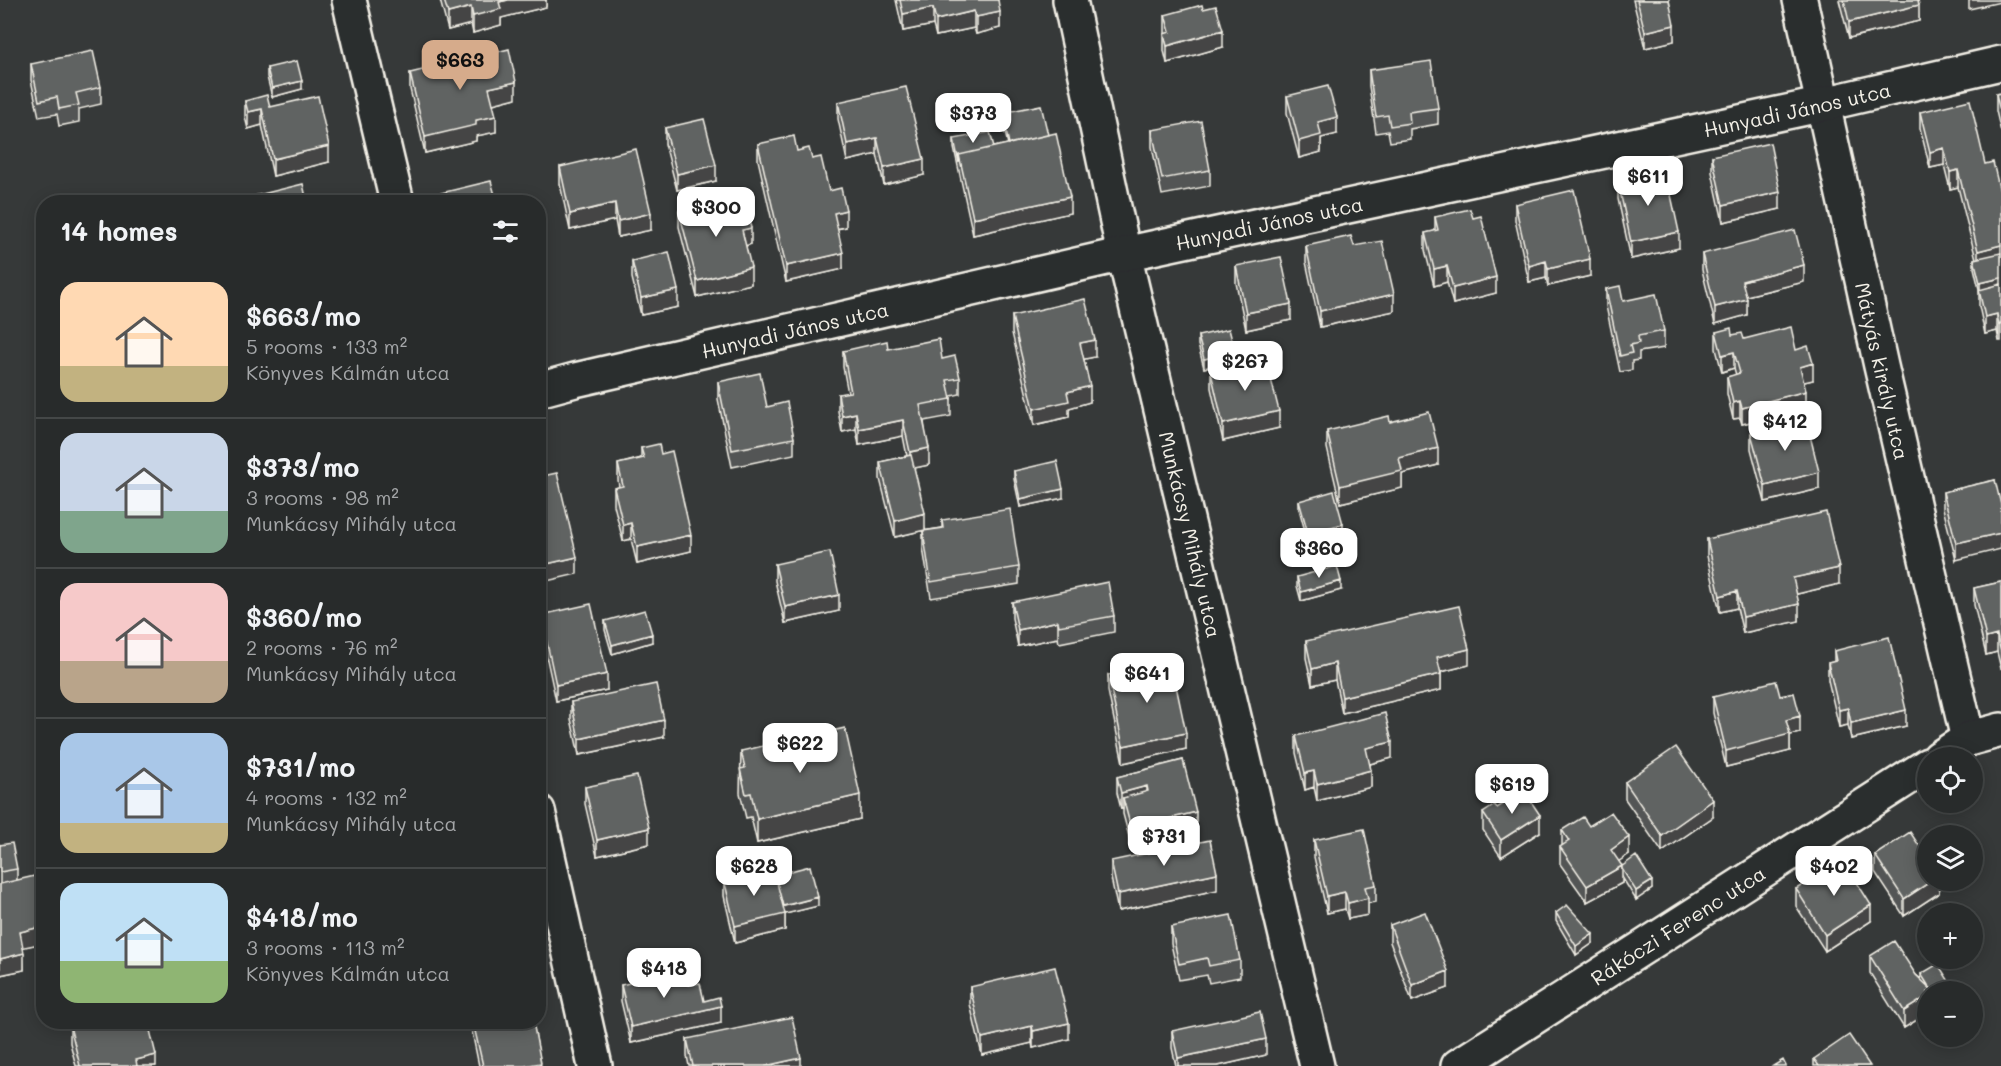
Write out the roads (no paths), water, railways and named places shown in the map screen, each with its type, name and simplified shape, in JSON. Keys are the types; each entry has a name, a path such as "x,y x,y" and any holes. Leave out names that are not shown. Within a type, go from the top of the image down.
{"street":[{"path":"349,0 395,195"},
{"name":"Munkácsy Mihály utca","path":"1070,0 1124,254 1317,1066"},
{"name":"Mátyás király utca","path":"1800,0 1881,366 1968,739"},
{"name":"Hunyadi János utca","path":"546,388 1124,254 1824,104 2001,63"},
{"path":"1956,747 1968,739 2001,730"},
{"name":"Rákóczi Ferenc utca","path":"1458,1066 1917,772"},
{"path":"546,848 595,1066"}]}
